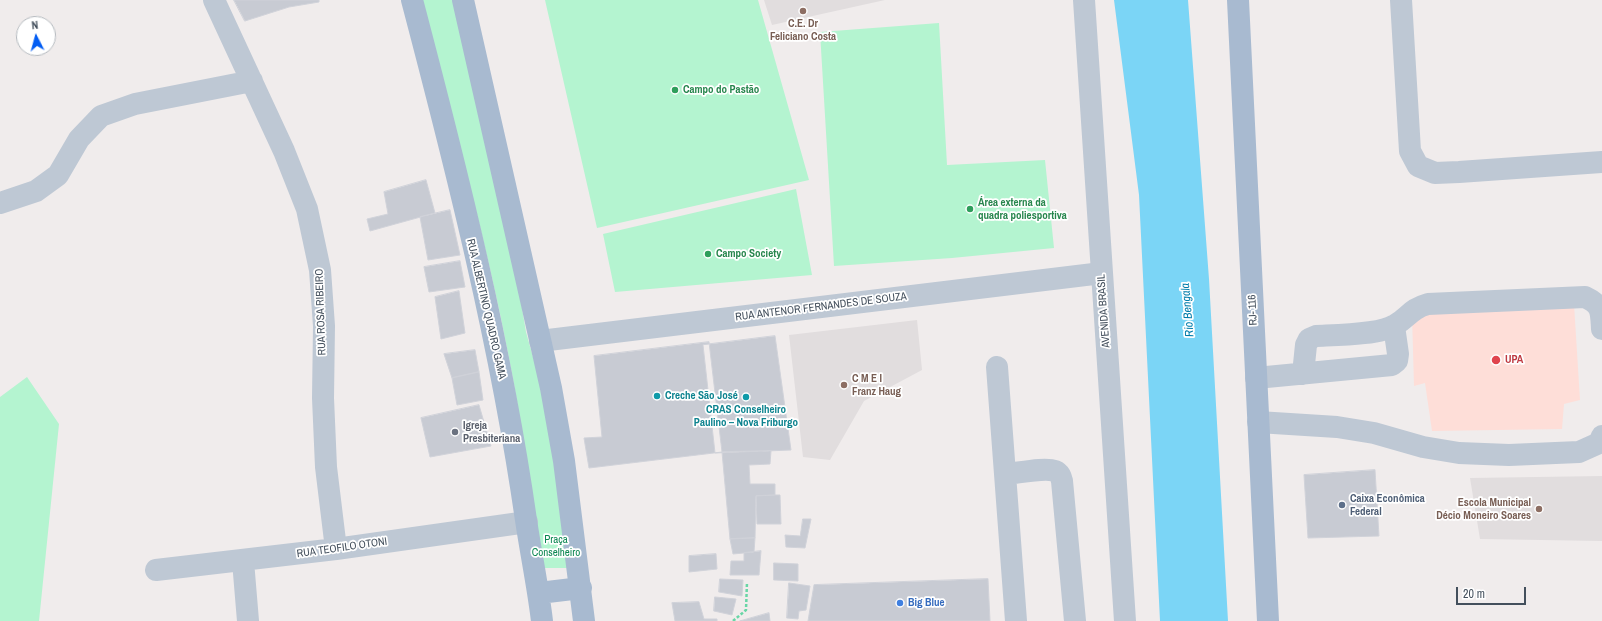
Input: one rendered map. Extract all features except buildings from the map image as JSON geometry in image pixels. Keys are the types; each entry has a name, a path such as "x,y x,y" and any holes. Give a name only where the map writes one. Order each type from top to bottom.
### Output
{"main road":[{"name":"RUA ALBERTINO QUADRO GAMA","path":"412,0 441,110 491,328 519,468 542,621"},
{"path":"463,0 551,388 564,461 584,621"},
{"name":"RJ- 116","path":"1238,0 1268,621"},
{"path":"539,593 581,588"}],"street":[{"name":"RUA ROSA RIBEIRO","path":"214,0 284,151 307,209 320,270 324,326 322,398 326,467 336,549"},
{"name":"AVENIDA BRASIL","path":"1084,0 1125,621"},
{"path":"1401,0 1410,151 1418,166 1435,173 1602,162"},
{"path":"0,204 36,191 58,175 79,139 101,116 135,104 252,81"},
{"name":"RUA ANTENOR FERNANDES DE SOUZA","path":"540,341 1102,274"},
{"path":"1303,374 1306,345 1309,339 1316,336 1378,331 1394,326 1416,308 1428,304 1585,297 1596,302 1601,312 1602,329"},
{"path":"1256,378 1392,365 1397,361 1398,354 1394,326"},
{"path":"997,367 1016,621"},
{"path":"1258,422 1374,433 1423,448 1459,453 1509,455 1578,452 1599,443 1602,436"},
{"path":"1006,474 1044,470 1054,471 1060,474 1075,621"},
{"name":"RUA TEOFILO OTONI","path":"156,570 336,549 527,522"},
{"path":"243,560 248,621"}],"path":[{"path":"733,621 746,610 747,582"}],"shaded area":[{"name":"C.E. Dr Feliciano Costa","path":"764,0 885,0 772,25"},
{"name":"UPA","path":"1574,304 1580,400 1564,404 1562,429 1432,431 1425,383 1414,386 1412,315"},
{"name":"C M E I Franz Haug","path":"917,320 922,370 864,401 830,460 803,457 789,335"},
{"name":"Escola Municipal Décio Moneiro Soares","path":"1602,476 1602,541 1480,539 1470,478"}],"green space":[{"name":"Praça Conselheiro","path":"421,0 456,0 514,260 526,332 558,446 577,568 541,568 518,410 500,313 468,179"},
{"name":"Campo do Pastão","path":"545,0 758,0 809,180 597,228"},
{"path":"939,23 947,165 1045,160 1054,248 952,258 834,266 820,32"},
{"name":"Campo Society","path":"796,189 812,275 615,292 603,234"},
{"path":"27,377 59,424 39,621 0,621 0,397"}],"water":[{"name":"Rio Bengala","path":"1114,0 1188,0 1209,279 1228,621 1160,621 1139,195"}],"place":[{"name":"C.E. Dr Feliciano Costa","path":"803,11"},
{"name":"Campo do Pastão","path":"675,90"},
{"name":"Área externa da quadra poliesportiva","path":"970,209"},
{"name":"Campo Society","path":"708,254"},
{"name":"UPA","path":"1496,360"},
{"name":"C M E I Franz Haug","path":"844,385"},
{"name":"Creche São José","path":"657,396"},
{"name":"CRAS Conselheiro Paulino – Nova Friburgo","path":"746,397"},
{"name":"Igreja Presbiteriana","path":"455,432"},
{"name":"Caixa Econômica Federal","path":"1342,505"},
{"name":"Escola Municipal Décio Moneiro Soares","path":"1539,509"},
{"name":"Big Blue","path":"900,603"}]}
